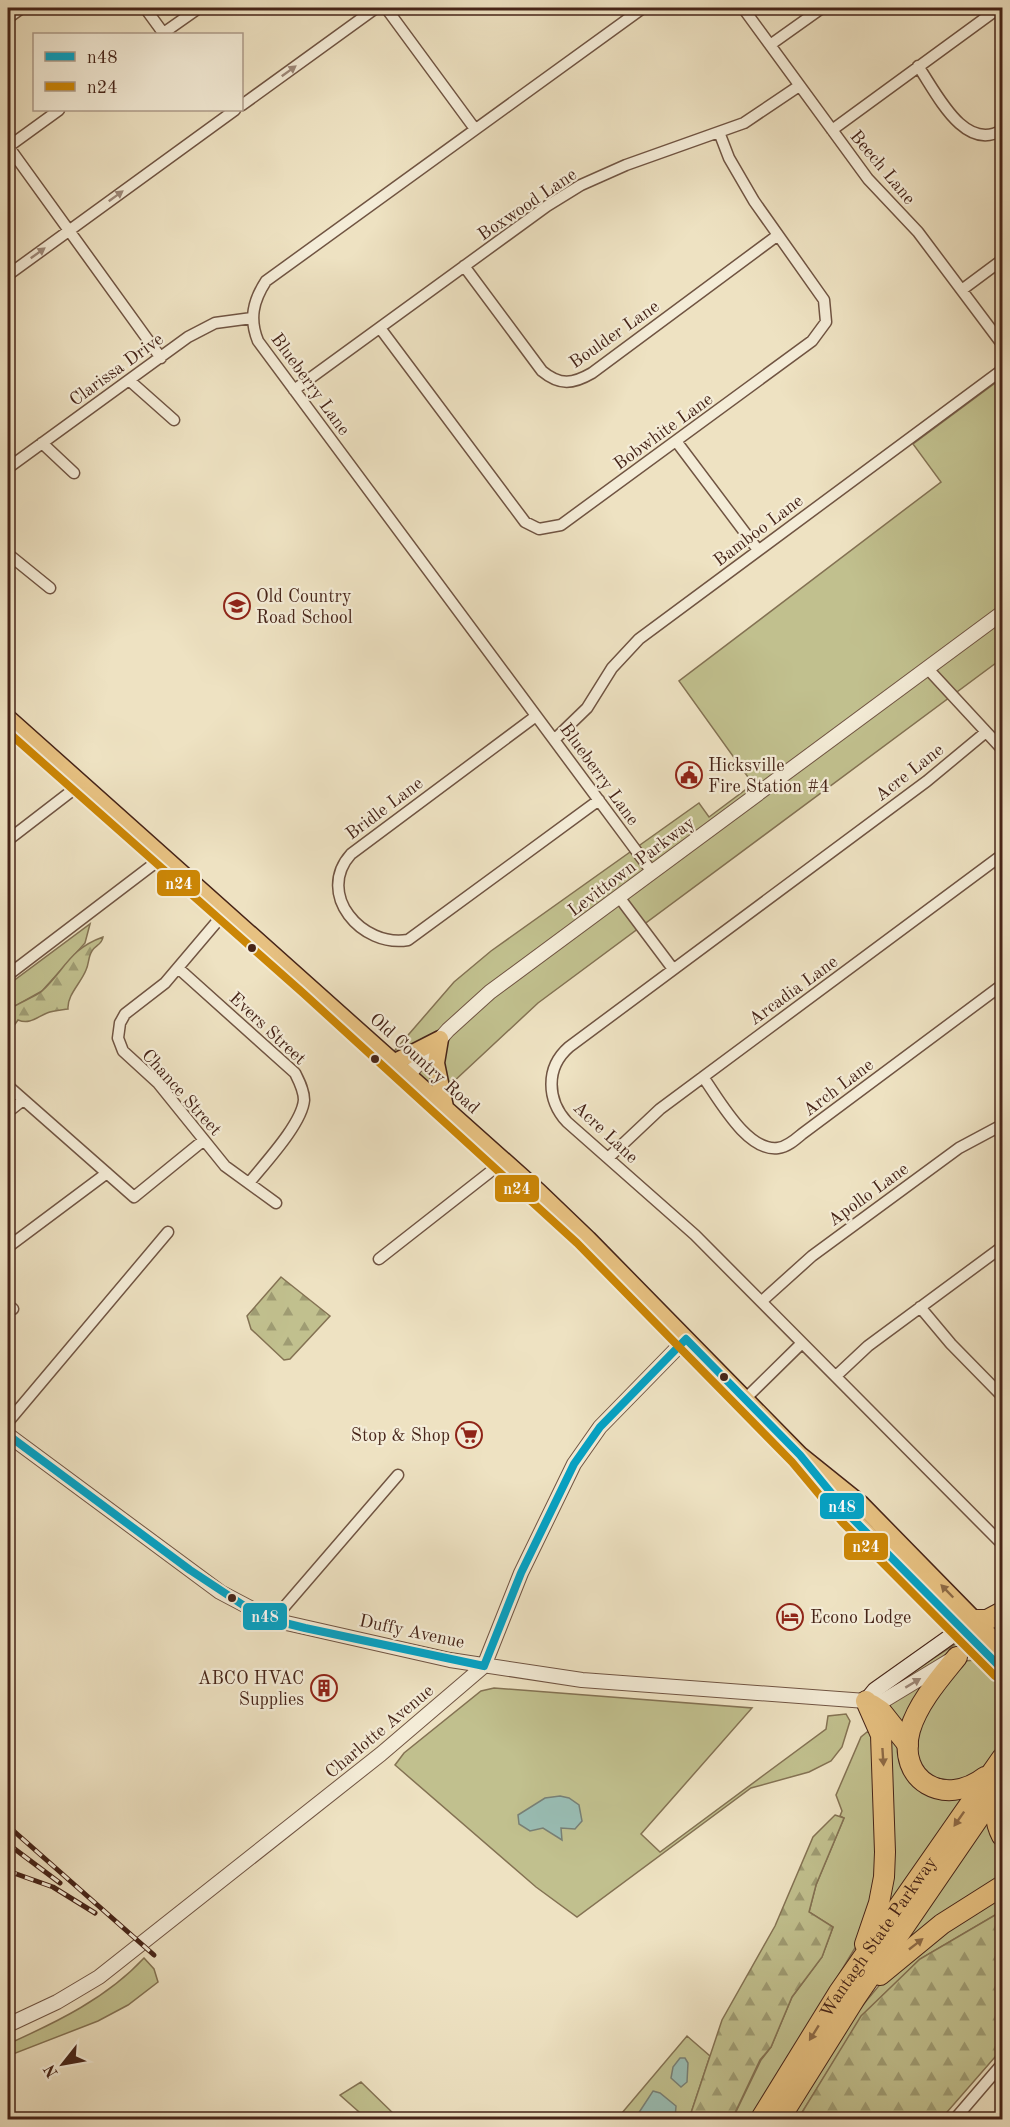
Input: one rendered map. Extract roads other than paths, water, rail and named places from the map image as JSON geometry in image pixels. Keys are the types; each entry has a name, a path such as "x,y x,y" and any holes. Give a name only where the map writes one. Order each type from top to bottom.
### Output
{"highway":[{"path":"968,1625 987,1620 1002,1612"},
{"path":"908,1745 913,1724 926,1700 957,1657"},
{"path":"866,1701 881,1711 908,1745 914,1768 924,1782 937,1790 960,1791 974,1786 999,1771"},
{"path":"855,1971 879,1903 884,1877 881,1735 866,1701"},
{"name":"Wantagh State Parkway","path":"760,2120 839,1992 999,1771"},
{"name":"Wantagh State Parkway","path":"779,2120 999,1771"},
{"path":"1002,1796 996,1808 996,1818 1002,1836"},
{"path":"856,1997 942,1923 1002,1886"}],"main road":[{"name":"Old Country Road","path":"8,718 395,1062 588,1239 800,1455 861,1504 968,1625 1002,1648"},
{"path":"395,1062 440,1039"},
{"path":"440,1039 436,1063 445,1107"},
{"name":"Old Country Road","path":"968,1625 978,1645 1002,1669"},
{"path":"866,1701 875,1690 968,1625"},
{"name":"Duffy Avenue","path":"957,1657 978,1645"}],"street":[{"path":"8,18 22,8"},
{"path":"145,8 163,33"},
{"path":"165,33 200,8"},
{"path":"243,104 376,8"},
{"path":"386,8 475,129"},
{"path":"252,318 257,294 266,281 643,8"},
{"name":"Beech Lane","path":"742,8 868,178 918,232 963,289 1002,344"},
{"path":"770,45 822,8"},
{"path":"832,130 999,8"},
{"path":"918,66 957,121 968,130 988,136 1002,130"},
{"name":"Boxwood Lane","path":"294,390 547,206 581,185 626,165 744,123 799,86"},
{"path":"58,111 8,146 161,358"},
{"path":"8,275 222,113"},
{"name":"Bobwhite Lane","path":"380,328 514,511 531,526 545,529 561,525 812,341 823,328 827,314 825,300 740,178 719,132"},
{"name":"Boulder Lane","path":"465,266 542,371 560,382 575,383 592,373 778,235"},
{"path":"963,289 1002,260"},
{"name":"Clarissa Drive","path":"8,468 205,326 227,320 252,318"},
{"name":"Blueberry Lane","path":"252,318 258,341 652,872"},
{"name":"Bamboo Lane","path":"555,739 587,708 612,668 639,639 1002,370"},
{"path":"130,381 174,420"},
{"path":"676,441 758,550"},
{"path":"42,443 74,473"},
{"path":"8,554 50,588"},
{"name":"Levittown Parkway","path":"408,1075 440,1039 490,992 1002,613"},
{"path":"928,669 1002,749"},
{"name":"Bridle Lane","path":"536,716 351,854 342,864 338,875 338,893 343,907 381,941 393,943 408,940 599,800"},
{"name":"Acre Lane","path":"986,732 927,781 569,1047 554,1068 552,1094 555,1106 567,1122 695,1235 1002,1544"},
{"path":"8,840 82,783"},
{"name":"Arcadia Lane","path":"608,1158 660,1109 1002,855"},
{"path":"8,975 163,857"},
{"path":"619,897 673,969"},
{"name":"Chance Street","path":"226,911 165,983 124,1014 118,1038 123,1051 158,1083 225,1166 276,1203"},
{"name":"Evers Street","path":"178,968 296,1073 302,1088 304,1100 300,1115 249,1184"},
{"name":"Arch Lane","path":"703,1077 746,1136 765,1148 779,1148 802,1134 1002,985"},
{"path":"8,1086 134,1197 204,1140"},
{"path":"8,1112 23,1100"},
{"name":"Apollo Lane","path":"762,1301 812,1256 959,1148 1002,1125"},
{"path":"380,1259 504,1161"},
{"path":"8,1247 107,1173"},
{"path":"8,1422 168,1232"},
{"path":"836,1376 868,1346 1002,1247"},
{"path":"920,1307 951,1344 1002,1396"},
{"name":"Charlotte Avenue","path":"8,2025 57,2002 99,1977 381,1754 484,1666 521,1573 574,1464 600,1427 686,1339"},
{"path":"745,1399 802,1343"},
{"name":"Duffy Avenue","path":"8,1436 220,1592 273,1620 484,1666 582,1680 866,1701 883,1701 957,1657"},
{"path":"273,1620 398,1475"},
{"path":"954,2120 1002,2064"}],"water":[{"path":"560,1796 569,1798 579,1805 582,1821 575,1829 561,1828 562,1840 543,1828 530,1831 519,1824 518,1815 545,1798"},
{"path":"680,2058 685,2058 688,2063 687,2082 681,2087 671,2078 673,2067"},
{"path":"653,2091 660,2093 676,2106 675,2119 639,2119 638,2114"}],"railway":[{"path":"8,1826 154,1955"},
{"path":"8,1844 60,1883"},
{"path":"8,1871 53,1887 95,1913"}],"place":[{"name":"Old Country Road School","path":"237,606"},
{"name":"Hicksville Fire Station #4","path":"689,775"},
{"name":"Stop & Shop","path":"469,1435"},
{"name":"Econo Lodge","path":"790,1617"},
{"name":"ABCO HVAC Supplies","path":"324,1688"}]}
